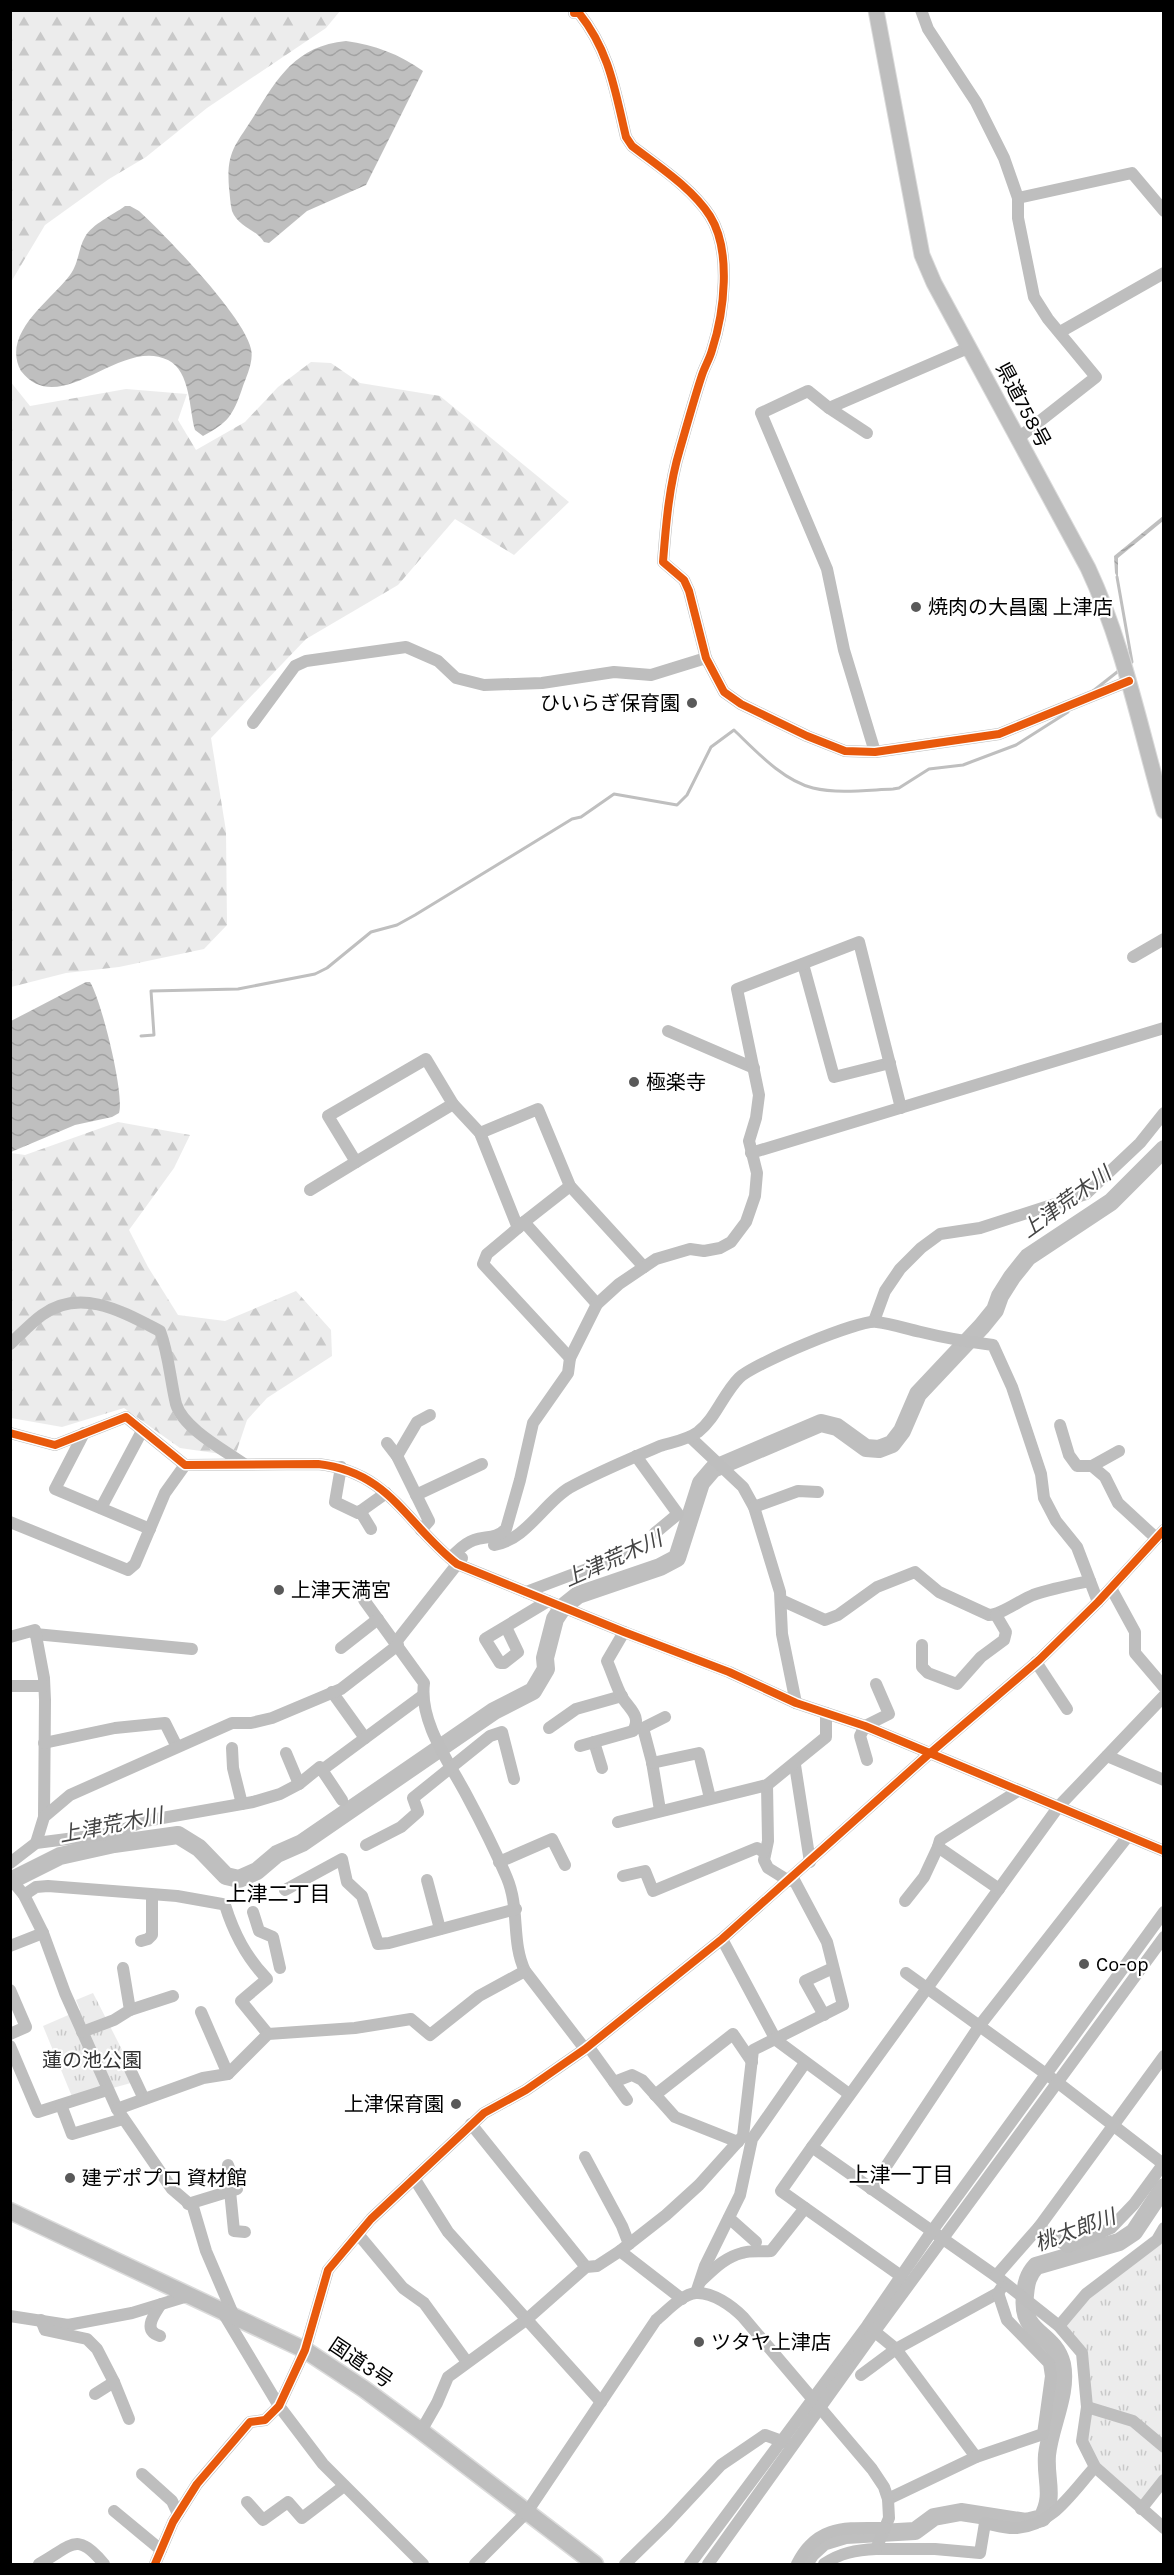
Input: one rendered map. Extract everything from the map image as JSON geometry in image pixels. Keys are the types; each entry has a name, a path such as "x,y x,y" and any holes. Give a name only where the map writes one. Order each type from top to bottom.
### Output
{"highway":[{"name":"国道3号","path":"10,2211 227,2311 305,2350 364,2388 596,2565"}],"main road":[{"name":"県道758号","path":"876,10 922,255 934,283 1088,568 1107,608 1164,811"}],"street":[{"path":"921,10 928,29 976,102 990,128 1018,198 1020,227 1034,297 1048,319 1096,377 1017,440"},
{"path":"574,13 579,13 588,24 608,60 626,137 632,146 693,197 710,217 724,266 721,315 680,450 671,488 663,562 684,580 690,591 706,658 724,692 741,704 807,736 845,751 875,752 999,734 1128,681"},
{"path":"1018,198 1132,173 1164,211"},
{"path":"1060,332 1164,273"},
{"path":"829,408 969,348"},
{"path":"867,433 808,391 761,413 827,570 844,650 875,752"},
{"path":"254,723 296,666 306,661 406,647 438,661 456,678 484,685 542,683 614,672 651,675 706,658"},
{"path":"1133,957 1164,939"},
{"path":"45,1817 70,1795 232,1723 251,1723 272,1718 341,1689 397,1644 466,1544 500,1535 506,1529 533,1423 568,1373 570,1358 597,1304 619,1284 644,1267 675,1251 690,1248 704,1251 720,1248 731,1242 746,1222 755,1196 757,1173 749,1141 756,1118 759,1095 737,989 859,942 901,1108"},
{"path":"803,964 834,1077 890,1063"},
{"path":"751,1153 1164,1028"},
{"path":"668,1030 754,1068"},
{"path":"356,1162 328,1116 426,1059 453,1104 480,1133 521,1225 597,1304"},
{"path":"310,1190 453,1104"},
{"path":"480,1133 538,1109 570,1186 644,1267"},
{"path":"874,1321 885,1291 900,1269 921,1248 940,1234 980,1228 1086,1194 1140,1143 1164,1113"},
{"path":"570,1186 487,1254 483,1264 570,1358"},
{"path":"10,1344 42,1315 67,1302 92,1302 160,1331 168,1351 177,1406 189,1425 244,1464"},
{"path":"453,1561 478,1547 501,1544 543,1512 565,1490 636,1456 690,1437 707,1424 739,1378 749,1370 816,1340 874,1321 961,1341 993,1345 1012,1387 1041,1474 1044,1498 1056,1521 1077,1547 1098,1602"},
{"path":"397,1456 417,1422 430,1415"},
{"path":"10,1433 55,1445 126,1417 185,1465 318,1464 341,1467 371,1480 453,1561 624,1632 729,1671 796,1703 865,1726 1164,1851"},
{"path":"1060,1425 1069,1455 1077,1466 1092,1466 1119,1451"},
{"path":"101,1508 142,1431"},
{"path":"84,1433 55,1489 150,1529"},
{"path":"690,1437 742,1487 754,1508 780,1592 782,1634 796,1703"},
{"path":"387,1443 397,1456 429,1521 421,1530"},
{"path":"636,1456 678,1514 655,1533"},
{"path":"416,1495 482,1464"},
{"path":"10,1522 128,1570 135,1564 165,1493 185,1465"},
{"path":"155,2565 178,2514 196,2484 250,2422 265,2420 279,2406 305,2350 328,2270 357,2234 484,2113 526,2090 586,2048 722,1939 791,1879 929,1754 1036,1662 1098,1602 1160,1534 1118,1503 1105,1477 1092,1466"},
{"path":"341,1467 335,1502 358,1513 386,1493"},
{"path":"754,1508 798,1491 818,1491"},
{"path":"360,1511 371,1529"},
{"path":"526,1592 624,1555"},
{"path":"781,1600 825,1620 838,1615 877,1587 915,1572 939,1592 989,1615 996,1615 1013,1604 1034,1595 1090,1581"},
{"path":"1111,1588 1135,1632 1135,1653 1164,1687"},
{"path":"363,1600 424,1683 422,1696 434,1735 452,1767 514,1896 518,1958 525,1971 627,2100"},
{"path":"506,1627 548,1601"},
{"path":"922,1645 922,1667 928,1673 957,1684 981,1657 1004,1640 1006,1632 996,1615"},
{"path":"341,1648 378,1619"},
{"path":"10,1637 35,1630 44,1686 45,1817 36,1843"},
{"path":"624,1632 607,1661 622,1696 636,1716 652,1763 660,1810"},
{"path":"35,1634 192,1649"},
{"path":"1036,1662 1067,1709"},
{"path":"867,1760 860,1736 865,1726 890,1714 876,1684"},
{"path":"10,1686 44,1686"},
{"path":"332,1692 365,1738"},
{"path":"322,1770 422,1696"},
{"path":"549,1728 576,1709 622,1696"},
{"path":"901,2276 781,2191 1059,1806 1164,1696"},
{"path":"618,1822 767,1785 795,1765 826,1737 826,1713"},
{"path":"580,1746 633,1731 665,1717"},
{"path":"44,1743 115,1728 165,1723 175,1743"},
{"path":"366,1845 412,1819 418,1812 413,1798 490,1736 502,1732 514,1779"},
{"path":"594,1742 602,1768"},
{"path":"232,1748 233,1768 242,1804"},
{"path":"286,1753 299,1784"},
{"path":"652,1763 699,1753 710,1798"},
{"path":"1107,1756 1164,1780"},
{"path":"795,1765 810,1862"},
{"path":"10,1863 36,1843 114,1833 145,1821 242,1804 280,1794 299,1784 320,1767 342,1800"},
{"path":"698,2287 740,2195 753,2050 843,2005 827,1942 791,1879 768,1868 764,1860 768,1841 767,1785"},
{"path":"905,1901 924,1877 940,1840 1018,1791"},
{"path":"871,2189 980,2025 1128,1836"},
{"path":"499,1862 552,1839 566,1865"},
{"path":"938,1847 999,1889"},
{"path":"622,1876 645,1871 653,1891 757,1848 764,1852"},
{"path":"285,1890 342,1859 347,1882 362,1896 378,1944 389,1944 516,1909"},
{"path":"10,1878 24,1895 43,1933 82,2032 120,2114 172,2189 193,2207 227,2311 279,2406 323,2464 423,2565"},
{"path":"427,1880 440,1929"},
{"path":"24,1895 36,1887 48,1886 152,1896 177,1896 225,1905 234,1936 255,1966 267,1978 241,2001 268,2034"},
{"path":"141,1941 148,1940 152,1935 152,1896"},
{"path":"253,1912 260,1931 273,1937 280,1968"},
{"path":"708,2565 787,2443 810,2399 871,2329 942,2241 1164,1912"},
{"path":"10,1946 43,1933"},
{"path":"690,2565 787,2443 819,2409 871,2329 901,2276 932,2231 1164,1937"},
{"path":"722,1939 776,2040 849,2094"},
{"path":"123,1968 130,2010"},
{"path":"824,2015 805,1981 833,1968"},
{"path":"61,2105 72,2134 120,2114 144,2099 203,2078 228,2074 268,2034 355,2028 411,2019 430,2035 479,1996 525,1971"},
{"path":"906,1973 980,2025 1163,2163 1134,2204 1111,2228 1068,2247 1039,2227"},
{"path":"10,1990 26,2027 10,2034"},
{"path":"82,2032 114,2020 130,2010 173,1996"},
{"path":"201,2012 228,2074"},
{"path":"655,2095 733,2034 752,2062"},
{"path":"10,2046 38,2112 107,2090"},
{"path":"128,2056 128,2065 144,2099"},
{"path":"861,2375 896,2349 1000,2284 1164,2056"},
{"path":"421,2431 448,2377 526,2320 586,2267 597,2266 625,2247 699,2185 744,2139 805,2062"},
{"path":"614,2082 632,2075 642,2080 675,2117 744,2139"},
{"path":"471,2124 586,2267"},
{"path":"812,2147 932,2231 1000,2284 1033,2304 1059,2326 1082,2353 1087,2407 1082,2441 1095,2467 1164,2528"},
{"path":"585,2157 622,2226 625,2247 682,2299"},
{"path":"188,2204 237,2189 228,2165"},
{"path":"414,2178 448,2232 601,2402"},
{"path":"230,2191 234,2231 246,2232"},
{"path":"475,2565 527,2512 656,2320 698,2287 717,2266 732,2256 743,2252 771,2251 805,2208"},
{"path":"729,2218 756,2242"},
{"path":"1059,2326 1086,2294 1157,2240 1164,2228"},
{"path":"357,2234 403,2288 424,2303 468,2362"},
{"path":"888,2499 976,2457 1043,2434 1051,2376 1049,2363 1007,2319 1000,2284"},
{"path":"698,2287 726,2301 742,2317 872,2469 888,2499 889,2518 876,2549"},
{"path":"10,2316 68,2325 132,2313 191,2295"},
{"path":"160,2336 153,2334 150,2329 150,2320 161,2304"},
{"path":"41,2320 45,2330 87,2338 97,2349 129,2419"},
{"path":"871,2329 896,2349 976,2457"},
{"path":"95,2394 114,2382"},
{"path":"1087,2407 1133,2421 1164,2448"},
{"path":"625,2565 668,2523 721,2465 765,2435 787,2443"},
{"path":"824,2565 836,2556 855,2550 876,2549 935,2549 981,2559 985,2523 1014,2528 1029,2526 1045,2520 1095,2467"},
{"path":"142,2474 172,2501 178,2514"},
{"path":"1141,2509 1164,2480"},
{"path":"247,2502 263,2520 288,2502 302,2518 344,2486"},
{"path":"114,2511 161,2550"},
{"path":"797,2565 810,2544 824,2534 840,2528 885,2528"},
{"path":"39,2565 71,2546 83,2544 91,2548 105,2565"}],"green space":[{"path":"11,10 340,11 326,28 207,108 146,157 109,179 45,225 11,282"},
{"path":"311,362 331,363 360,383 440,396 569,502 514,555 455,519 398,585 306,639 211,738 226,831 227,925 204,949 119,967 66,973 11,987 10,381 30,406 126,389 187,394 178,420 196,450 245,422 278,387"},
{"path":"118,1122 190,1135 174,1168 129,1230 148,1267 178,1315 225,1321 296,1291 331,1330 332,1356 267,1398 247,1420 235,1456 180,1448 124,1408 62,1427 11,1418 11,1153 25,1155"},
{"name":"蓮の池公園","path":"93,1993 138,2081 73,2099 43,2026 80,2010 76,2000"},
{"path":"1163,2228 1163,2480 1141,2509 1095,2467 1082,2441 1082,2353 1059,2326"}],"water":[{"path":"346,41 386,51 423,71 366,185 307,211 269,243 264,242 238,221 232,211 228,175 234,149 271,89 290,66 314,49"},
{"path":"125,206 139,211 202,277 234,317 251,349 249,369 232,412 218,427 203,436 195,430 188,392 181,373 168,360 150,356 130,359 72,383 54,387 37,384 21,371 16,357 17,343 23,330 41,306 70,275 88,232"},
{"path":"1163,516 1163,521 1118,558 1118,579 1115,573 1114,556"},
{"path":"90,982 95,992 111,1047 119,1087 119,1113 112,1117 75,1125 11,1152 11,1021"}],"waterway":[{"path":"1117,577 1132,662 1129,664"},
{"path":"1093,691 1121,669"},
{"path":"141,1036 154,1035 151,991 238,989 315,974 327,968 371,932 397,925 415,915 572,819 581,817 614,794 677,805 687,795 711,747 734,730 770,764 791,779 823,790 863,791 899,788 929,769 963,765 1016,745 1068,712"},
{"name":"上津荒木川","path":"10,1881 60,1856 114,1844 178,1835 199,1848 226,1876 239,1879 257,1871 277,1854 302,1843 494,1711 533,1691 546,1669 545,1658 555,1619 563,1607 578,1595 660,1567 677,1558 701,1483 713,1469 821,1423 837,1427 866,1448 879,1449 892,1444 902,1431 918,1394 995,1310 1000,1296 1028,1257 1111,1202 1164,1149"},
{"name":"桃太郎川","path":"804,2564 811,2553 823,2542 846,2535 915,2531 934,2517 961,2512 1026,2522 1042,2518 1049,2495 1047,2455 1061,2398 1063,2375 1058,2353 1027,2318 1025,2291 1028,2279 1036,2266 1119,2242 1134,2232 1164,2187"}],"cycle path":[{"path":"574,13 579,13 605,57 626,137 632,146 674,178 703,206 717,230 721,246 724,282 720,318 676,463 668,505 663,562 684,580 689,591 706,658 724,692 741,704 807,736 845,751 875,752 999,734 1129,681"},
{"path":"10,1433 55,1445 126,1417 185,1465 318,1464 343,1469 363,1477 380,1489 439,1549 457,1564 729,1672 796,1703 865,1726 1164,1851"},
{"path":"155,2564 173,2522 197,2484 250,2422 265,2420 279,2406 305,2350 328,2270 371,2219 484,2113 526,2090 585,2049 722,1939 929,1754 1039,1660 1098,1602 1164,1530"}],"place":[{"name":"焼肉の大昌園 上津店","path":"916,607"},
{"name":"ひいらぎ保育園","path":"692,703"},
{"name":"極楽寺","path":"634,1082"},
{"name":"上津天満宮","path":"279,1590"},
{"name":"Co-op","path":"1084,1964"},
{"name":"上津保育園","path":"456,2104"},
{"name":"建デポプロ 資材館","path":"70,2178"},
{"name":"ツタヤ上津店","path":"699,2342"}],"district":[{"name":"上津二丁目","path":"278,1894"},
{"name":"上津一丁目","path":"901,2175"}]}
